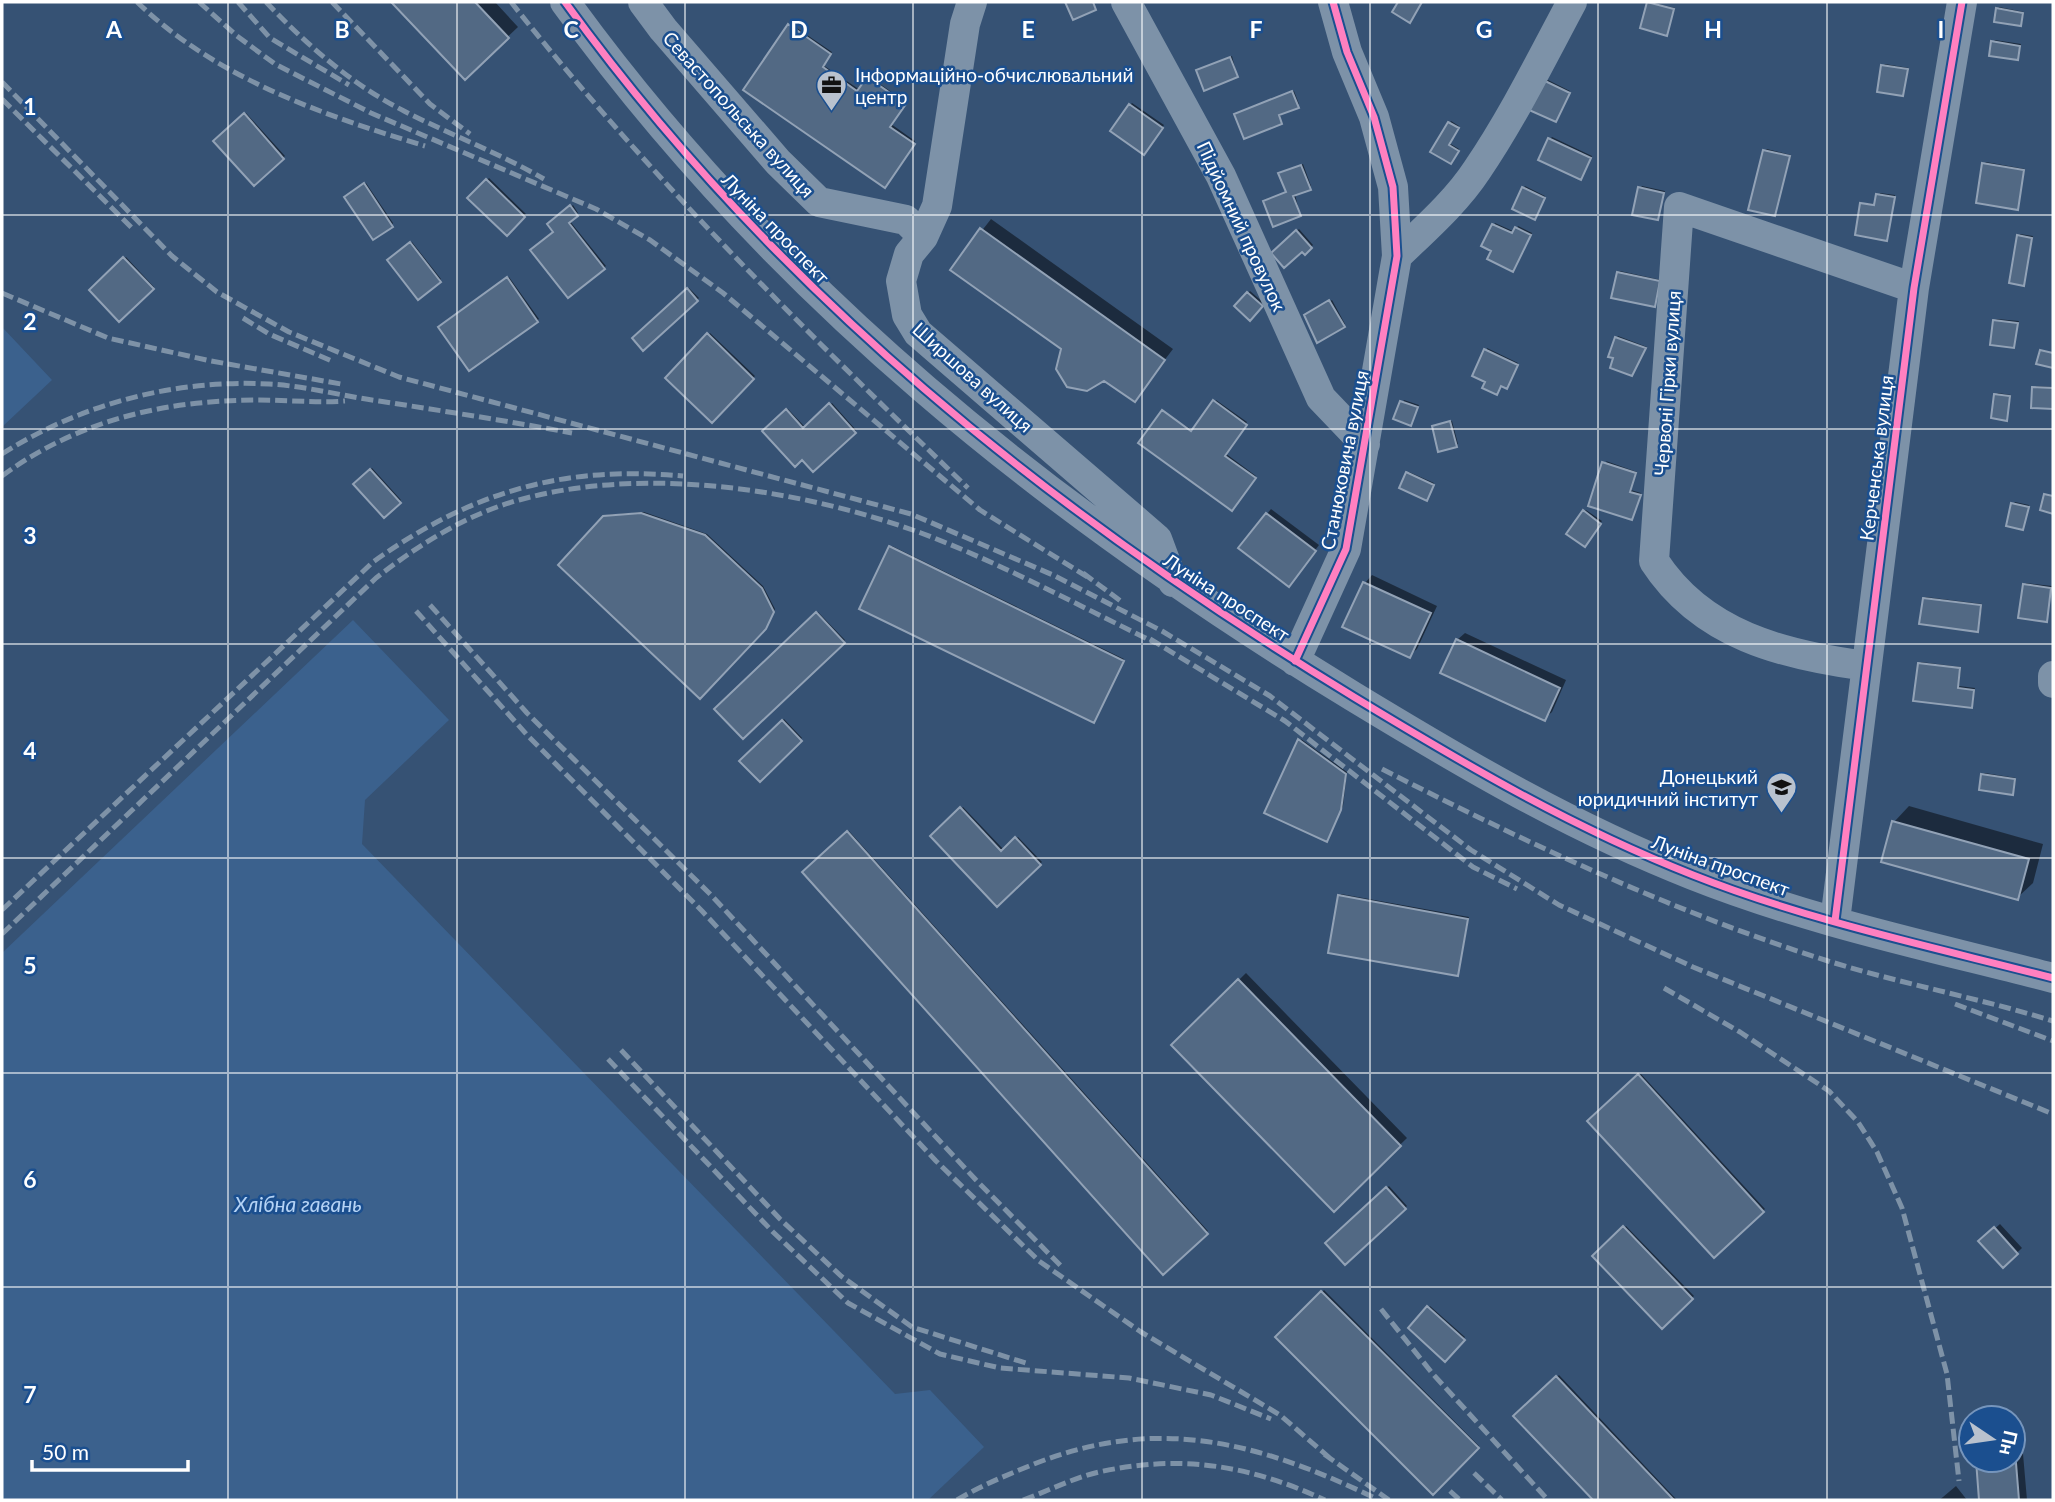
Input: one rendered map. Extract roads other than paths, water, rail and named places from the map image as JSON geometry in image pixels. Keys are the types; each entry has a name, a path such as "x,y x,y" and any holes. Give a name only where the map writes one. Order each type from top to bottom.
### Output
{"street":[{"name":"Луніна проспект","path":"565,2 625,84 729,205 847,322 1046,489 1173,582 1295,661 1495,782 1600,836 1699,877 1835,921 2047,973"},
{"name":"Севастопольська вулиця","path":"643,2 663,29 778,162 819,202 906,220 923,237"},
{"name":"Ширшова вулиця","path":"972,2 965,24 937,206 923,237 909,254 901,281 907,315 918,333 1157,539 1173,582"},
{"name":"Підйомний провулок","path":"1126,2 1221,176 1321,398 1365,444"},
{"name":"Станюковича вулиця","path":"1295,661 1346,550 1397,256 1393,187 1374,117 1347,52 1333,2"},
{"path":"1397,256 1441,214 1476,172 1512,114 1572,2"},
{"name":"Керченська вулиця","path":"1835,921 1914,288 1962,2"},
{"name":"Червоні Гірки вулиця","path":"1866,666 1758,644 1726,630 1697,610 1670,585 1654,561 1679,207 1914,288"},
{"path":"2053,676 2053,683"}],"water":[{"path":"2,327 52,380 2,427"},
{"name":"Хлібна гавань","path":"353,620 449,720 365,800 362,844 895,1394 930,1390 984,1447 928,1500 2,1500 2,953"}],"railway":[{"path":"137,2 168,29 236,73 309,107 425,146"},
{"path":"199,2 237,36 275,64 371,113 596,209 650,240 723,293 980,510 1089,578"},
{"path":"238,2 270,38 349,85"},
{"path":"266,2 314,48 366,89 404,111 544,179"},
{"path":"332,2 430,104 470,134"},
{"path":"511,2 618,130 731,253 968,488"},
{"path":"2,82 172,256 217,292 289,332 399,377 911,514 1053,575 1162,631 1270,696 1471,850 1559,905 1693,967 2053,1114"},
{"path":"2,99 132,228"},
{"path":"2,293 108,338 211,361 341,384"},
{"path":"243,318 269,334 334,362"},
{"path":"2,454 64,421 130,398 198,386 233,384 297,387 572,433"},
{"path":"2,476 61,440 92,427 156,409 224,401 345,401"},
{"path":"2,910 373,562 409,538 482,501 558,480 597,475 683,476"},
{"path":"2,934 376,578 409,554 462,522 519,500 567,490 618,484 669,483 722,487 825,504 921,533 951,545 1156,643"},
{"path":"1083,573 1122,602"},
{"path":"430,605 527,713 711,895 976,1180 1063,1268"},
{"path":"416,611 528,736 702,911 936,1161 1039,1261 1141,1332 1280,1415 1332,1460"},
{"path":"1150,639 1285,721 1473,867 1517,889"},
{"path":"1382,769 1546,849 1713,921 1828,961 2053,1021"},
{"path":"1664,988 1740,1032 1829,1091 1858,1122 1877,1152 1902,1208 1947,1374 1959,1481"},
{"path":"1955,1004 2053,1041"},
{"path":"621,1050 780,1219 841,1276 912,1327 1029,1364"},
{"path":"608,1059 773,1232 848,1303 940,1354 1000,1368 1129,1378 1211,1395 1271,1419"},
{"path":"1381,1309 1432,1373 1548,1500"},
{"path":"957,1500 1014,1472 1079,1449 1123,1441 1165,1438 1247,1449 1289,1462 1373,1497"},
{"path":"1324,1454 1389,1500"},
{"path":"1023,1500 1099,1472 1158,1464 1214,1466 1242,1471 1269,1478 1325,1500"},
{"path":"1474,1473 1502,1500"},
{"path":"1450,1491 1460,1500"}],"place":[{"name":"Інформаційно-обчислювальний центр","path":"832,112"},
{"name":"Донецький юридичний інститут","path":"1781,814"}]}
